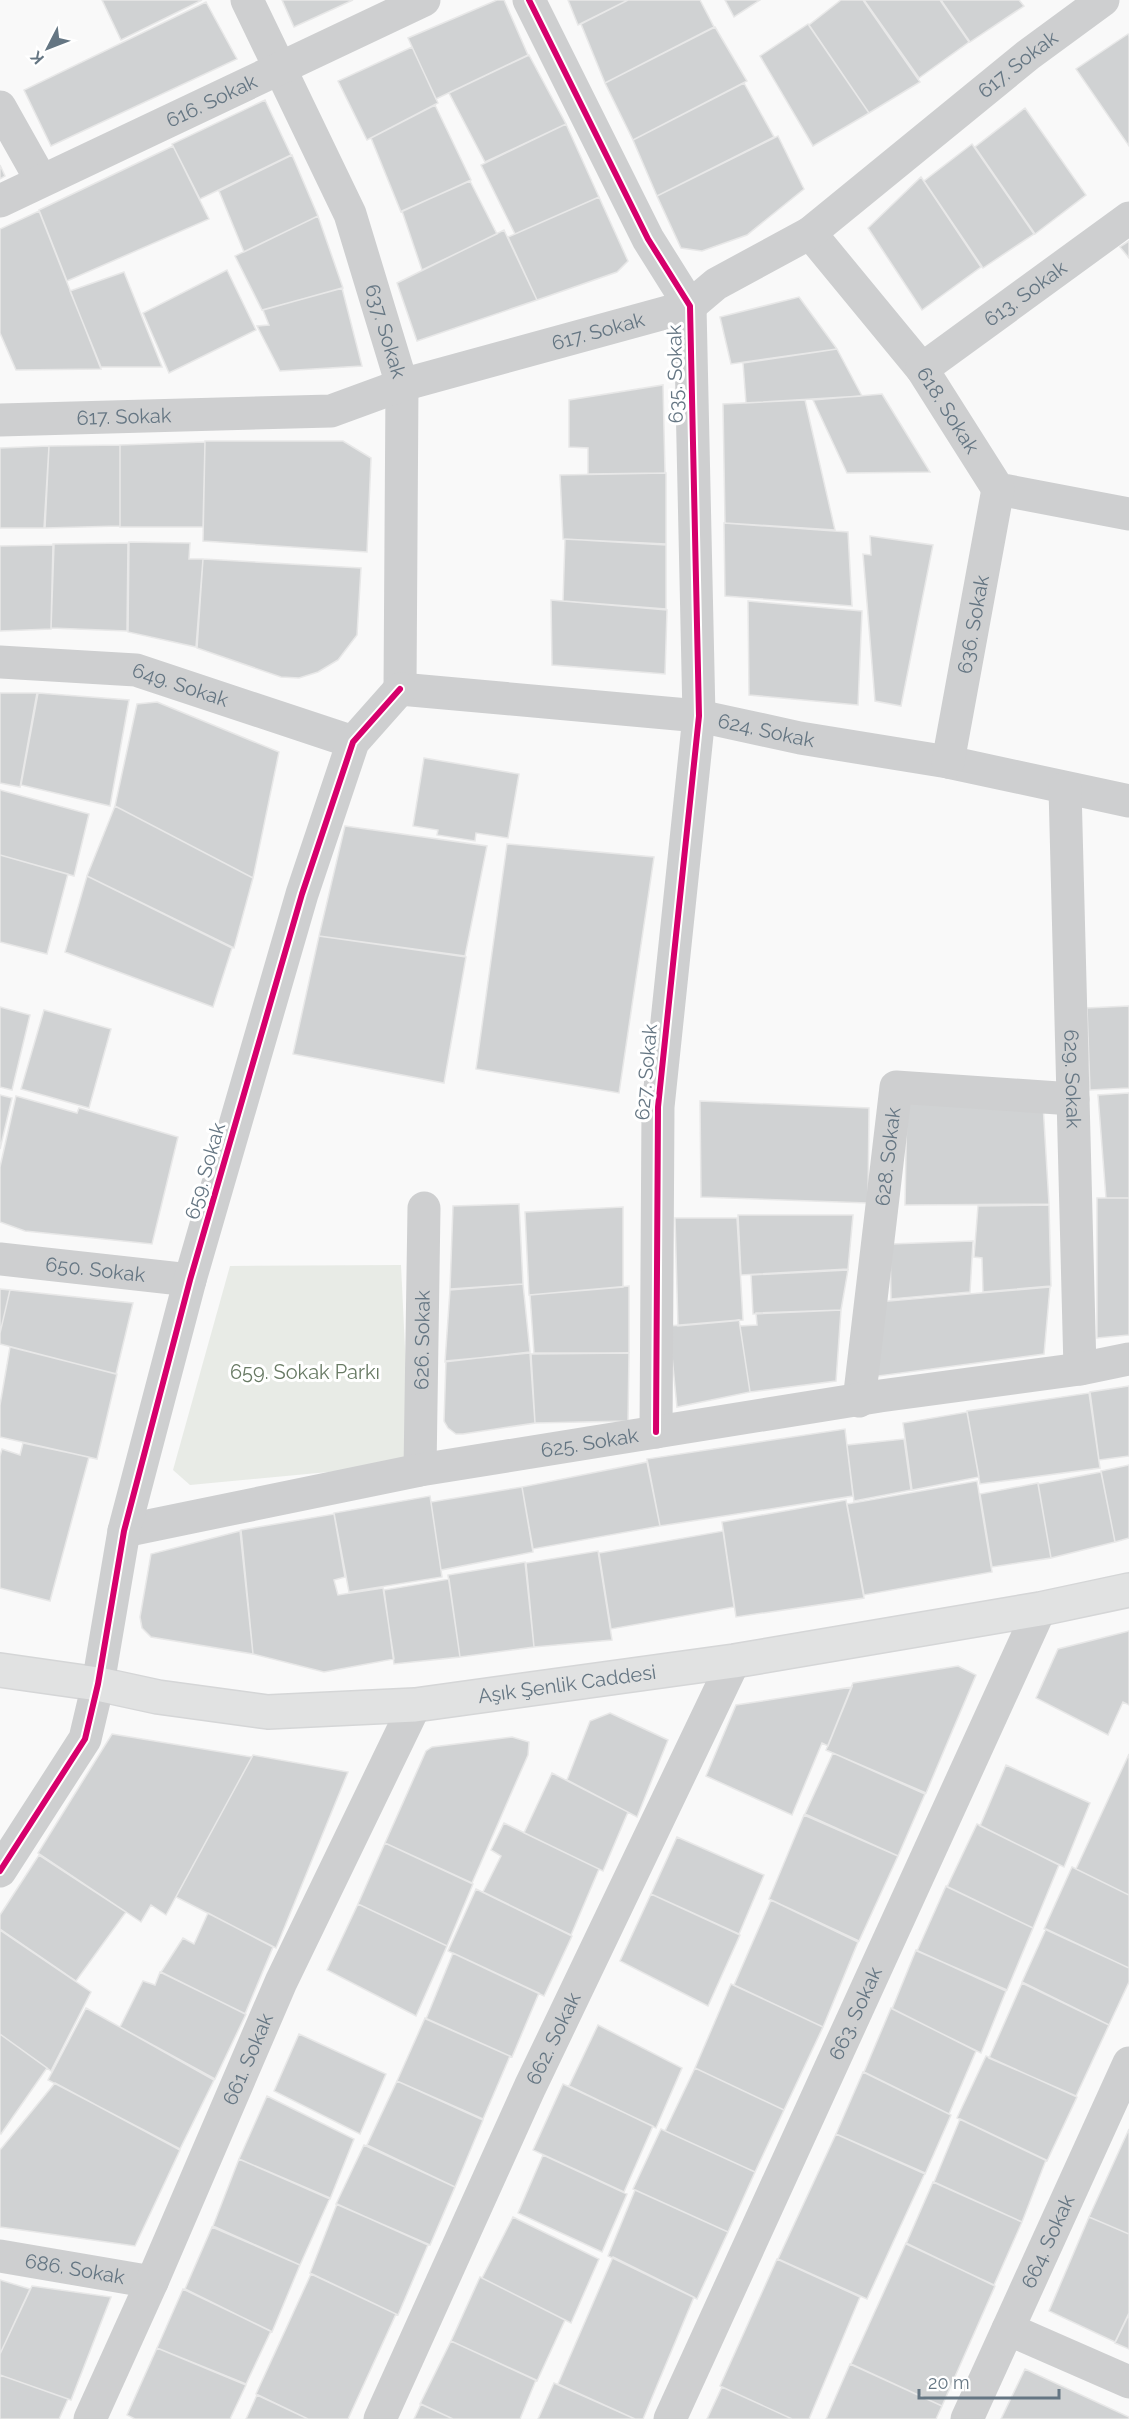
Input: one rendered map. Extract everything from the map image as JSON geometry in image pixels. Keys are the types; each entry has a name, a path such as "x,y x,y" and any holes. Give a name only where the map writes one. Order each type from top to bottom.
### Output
{"street":[{"name":"637. Sokak","path":"247,0 350,214 402,385 400,689"},
{"name":"616. Sokak","path":"0,201 424,0"},
{"name":"635. Sokak","path":"530,0 648,238 690,306 699,716"},
{"name":"617. Sokak","path":"0,420 331,411 402,385 690,306 716,284 810,233 1028,55 1103,0"},
{"path":"0,107 41,180"},
{"name":"613. Sokak","path":"922,369 1129,218"},
{"name":"618. Sokak","path":"810,233 922,369 998,489"},
{"path":"998,489 1129,514"},
{"name":"636. Sokak","path":"948,762 998,489"},
{"name":"649. Sokak","path":"0,662 136,670 353,742"},
{"name":"624. Sokak","path":"400,689 699,716 800,738 948,762 1129,801"},
{"name":"659. Sokak","path":"0,1871 85,1739 98,1684 124,1531 190,1280 302,894 353,742 400,689"},
{"name":"627. Sokak","path":"656,1432 658,1107 699,716"},
{"name":"629. Sokak","path":"1065,788 1080,1369"},
{"name":"628. Sokak","path":"859,1401 896,1087 1073,1099"},
{"name":"626. Sokak","path":"420,1470 424,1208"},
{"name":"650. Sokak","path":"0,1259 190,1280"},
{"name":"625. Sokak","path":"124,1531 420,1470 656,1432 1080,1369 1129,1359"},
{"name":"Aşık Şenlik Caddesi","path":"0,1670 98,1684 158,1697 268,1712 415,1705 734,1661 1040,1609 1129,1590"},
{"name":"663. Sokak","path":"670,2419 1040,1609"},
{"name":"662. Sokak","path":"380,2419 530,2087 734,1661"},
{"name":"661. Sokak","path":"90,2419 152,2282 281,1982 415,1705"},
{"name":"664. Sokak","path":"967,2419 1129,2063"},
{"name":"686. Sokak","path":"0,2256 152,2282"},
{"path":"1008,2329 1129,2382"}],"green space":[{"name":"659. Sokak Parkı","path":"401,1265 410,1453 392,1466 190,1485 173,1470 230,1266"}],"building":[{"path":"102,0 202,0 121,40"},
{"path":"282,0 353,0 294,27"},
{"path":"497,0 504,0 528,55 436,99 408,38"},
{"path":"568,0 628,0 578,25"},
{"path":"628,0 700,0 714,27 605,83 581,24"},
{"path":"725,0 760,0 734,17"},
{"path":"841,0 863,0 920,82 869,113 809,25"},
{"path":"864,0 940,0 969,42 919,78"},
{"path":"941,0 1019,0 1024,6 970,42"},
{"path":"206,2 237,59 51,146 24,90"},
{"path":"808,24 869,113 813,146 760,56"},
{"path":"715,27 747,81 633,140 605,83"},
{"path":"1128,34 1129,36 1129,146 1076,69"},
{"path":"412,47 438,103 367,140 338,81"},
{"path":"529,55 566,124 485,162 449,93"},
{"path":"744,83 774,137 657,196 633,140"},
{"path":"265,100 291,155 200,199 172,144"},
{"path":"435,105 471,180 401,212 371,138"},
{"path":"1025,108 1086,195 1035,234 975,147"},
{"path":"566,124 599,197 515,234 481,165"},
{"path":"778,136 804,189 747,235 702,251 681,248 657,196"},
{"path":"972,144 1034,234 983,268 924,181"},
{"path":"173,146 209,219 67,281 39,210"},
{"path":"292,155 318,216 244,252 219,191"},
{"path":"0,165 5,176 0,179"},
{"path":"921,177 981,267 922,310 868,228"},
{"path":"470,181 497,234 422,270 402,211"},
{"path":"599,197 628,261 617,272 537,300 508,237"},
{"path":"39,211 101,369 16,370 0,333 0,229"},
{"path":"318,216 343,288 262,310 235,256"},
{"path":"504,230 537,300 417,341 397,283"},
{"path":"1129,241 1129,258 1120,247"},
{"path":"227,270 256,330 169,373 143,313"},
{"path":"124,272 162,367 101,367 70,291"},
{"path":"342,288 362,366 280,371 257,326 269,325 263,310"},
{"path":"799,297 837,349 731,364 720,317"},
{"path":"837,349 862,396 746,403 743,363"},
{"path":"663,385 665,473 588,474 588,448 569,447 569,400"},
{"path":"882,394 930,472 847,473 813,400"},
{"path":"805,400 835,530 725,523 723,404"},
{"path":"205,441 343,441 371,458 367,552 203,541"},
{"path":"205,442 203,527 120,527 120,445"},
{"path":"120,445 120,526 45,528 49,446"},
{"path":"49,446 44,528 0,528 0,448"},
{"path":"666,473 666,544 563,539 560,475"},
{"path":"724,523 848,532 852,606 725,596"},
{"path":"870,536 933,545 901,706 875,701 863,554 871,555"},
{"path":"565,539 666,545 666,609 563,601"},
{"path":"129,542 190,543 189,559 203,559 196,647 128,632"},
{"path":"128,543 127,631 51,628 53,544"},
{"path":"54,545 51,629 0,631 0,546"},
{"path":"203,559 361,568 357,635 338,660 318,672 299,678 281,677 197,648"},
{"path":"551,600 667,610 665,674 552,665"},
{"path":"748,601 862,611 858,705 749,695"},
{"path":"0,693 37,693 20,787 0,783"},
{"path":"38,693 129,700 110,806 21,785"},
{"path":"157,702 279,752 253,878 115,806 137,704"},
{"path":"424,758 519,774 508,838 476,833 475,841 437,835 438,830 413,826"},
{"path":"0,790 89,814 74,876 0,855"},
{"path":"115,806 253,878 234,948 87,876"},
{"path":"345,826 487,846 465,956 319,936"},
{"path":"507,844 654,857 619,1093 476,1069"},
{"path":"0,855 68,874 47,954 0,942"},
{"path":"87,876 232,948 213,1007 65,952"},
{"path":"319,936 466,957 444,1083 293,1054"},
{"path":"1129,1006 1129,1088 1090,1090 1087,1008"},
{"path":"0,1007 30,1015 12,1090 0,1087"},
{"path":"44,1010 111,1029 89,1108 21,1089"},
{"path":"1129,1093 1129,1198 1106,1198 1098,1095"},
{"path":"0,1095 12,1098 0,1149"},
{"path":"16,1096 77,1113 79,1108 178,1137 152,1244 25,1231 0,1222 0,1167"},
{"path":"907,1099 1043,1104 1049,1204 905,1205"},
{"path":"700,1101 869,1108 868,1203 701,1197"},
{"path":"1097,1198 1129,1198 1129,1335 1097,1338"},
{"path":"519,1204 523,1284 450,1289 453,1206"},
{"path":"1049,1205 1051,1286 983,1292 982,1258 974,1257 978,1206"},
{"path":"623,1207 623,1287 529,1295 525,1212"},
{"path":"738,1215 853,1215 848,1269 741,1275"},
{"path":"675,1218 737,1218 743,1320 678,1326"},
{"path":"973,1241 970,1292 891,1299 890,1244"},
{"path":"848,1270 841,1310 753,1314 751,1275"},
{"path":"523,1284 530,1352 445,1362 450,1290"},
{"path":"629,1286 629,1353 534,1353 530,1295"},
{"path":"1050,1287 1044,1354 871,1377 877,1302"},
{"path":"0,1289 10,1290 0,1333"},
{"path":"10,1290 133,1303 116,1374 0,1344 0,1333"},
{"path":"841,1310 836,1381 750,1392 740,1326 757,1325 756,1313"},
{"path":"739,1320 750,1392 677,1407 669,1326"},
{"path":"10,1347 117,1374 97,1459 0,1437 0,1405"},
{"path":"530,1353 535,1423 463,1434 456,1434 448,1428 444,1421 446,1361"},
{"path":"629,1353 628,1421 535,1423 531,1354"},
{"path":"1129,1386 1129,1456 1099,1460 1090,1392"},
{"path":"1089,1393 1100,1468 980,1484 967,1411"},
{"path":"967,1412 979,1477 912,1490 903,1423"},
{"path":"845,1429 853,1496 660,1526 647,1459"},
{"path":"904,1439 911,1490 854,1501 847,1445"},
{"path":"23,1443 89,1457 50,1601 0,1588 0,1456 2,1449 20,1455"},
{"path":"647,1462 660,1526 533,1549 522,1487"},
{"path":"1129,1465 1129,1538 1115,1542 1101,1471"},
{"path":"1101,1472 1115,1542 1051,1558 1038,1484"},
{"path":"977,1481 992,1572 864,1595 847,1504"},
{"path":"1038,1483 1051,1558 992,1567 980,1494"},
{"path":"522,1487 533,1552 441,1570 431,1502"},
{"path":"430,1496 442,1577 349,1592 334,1513"},
{"path":"846,1500 864,1598 736,1617 722,1522"},
{"path":"334,1514 345,1577 334,1580 338,1595 383,1588 394,1659 324,1672 253,1654 241,1530"},
{"path":"240,1531 253,1654 151,1637 142,1628 140,1617 151,1554"},
{"path":"723,1531 734,1607 611,1629 599,1553"},
{"path":"598,1551 612,1640 534,1647 526,1563"},
{"path":"525,1562 534,1647 460,1657 448,1575"},
{"path":"449,1579 460,1657 394,1664 384,1590"},
{"path":"1129,1631 1129,1705 1123,1702 1108,1735 1036,1698 1058,1649"},
{"path":"958,1666 976,1675 926,1793 826,1750 853,1683"},
{"path":"852,1687 828,1746 822,1743 792,1815 706,1776 736,1705"},
{"path":"610,1713 668,1740 637,1817 567,1780 590,1721"},
{"path":"112,1734 252,1757 166,1915 151,1905 141,1922 38,1853"},
{"path":"512,1737 529,1742 528,1755 472,1883 385,1843 426,1751 432,1747"},
{"path":"833,1753 925,1794 898,1856 805,1814"},
{"path":"1129,1754 1129,1895 1076,1869"},
{"path":"253,1755 348,1772 276,1948 176,1897"},
{"path":"1006,1765 1090,1803 1064,1867 980,1826"},
{"path":"552,1773 628,1812 603,1871 524,1833"},
{"path":"804,1815 898,1856 859,1941 769,1899"},
{"path":"504,1823 599,1869 571,1935 483,1892 501,1856 491,1850"},
{"path":"977,1824 1059,1865 1033,1928 947,1887"},
{"path":"677,1837 764,1875 739,1934 651,1894"},
{"path":"385,1843 473,1884 447,1946 358,1904"},
{"path":"39,1855 126,1912 76,1981 0,1929 0,1915"},
{"path":"1072,1867 1129,1895 1129,1968 1044,1929"},
{"path":"946,1886 1033,1928 1007,1990 917,1951"},
{"path":"476,1889 572,1936 544,1996 448,1951"},
{"path":"651,1894 740,1935 708,2006 620,1961"},
{"path":"771,1900 858,1942 823,2027 734,1985"},
{"path":"358,1904 447,1946 416,2016 327,1970"},
{"path":"208,1913 273,1947 245,2014 161,1972 183,1938 194,1944"},
{"path":"1046,1929 1129,1968 1129,1982 1109,2025 1022,1982"},
{"path":"0,1930 91,1992 51,2071 0,2034"},
{"path":"916,1950 1006,1991 981,2053 892,2009"},
{"path":"453,1953 539,1993 512,2057 426,2019"},
{"path":"160,1972 246,2014 215,2079 120,2027 143,1981 155,1985"},
{"path":"1022,1983 1109,2025 1076,2096 989,2058"},
{"path":"731,1984 823,2027 784,2110 695,2068"},
{"path":"86,2008 214,2080 180,2149 48,2080"},
{"path":"891,2008 976,2051 949,2114 864,2072"},
{"path":"425,2018 510,2056 483,2119 397,2081"},
{"path":"598,2025 682,2068 656,2128 569,2086"},
{"path":"0,2034 47,2068 1,2134 0,2133"},
{"path":"299,2034 386,2074 360,2134 274,2091"},
{"path":"986,2056 1077,2097 1047,2161 957,2118"},
{"path":"695,2068 784,2110 755,2172 665,2131"},
{"path":"863,2072 951,2115 925,2174 836,2134"},
{"path":"397,2081 483,2120 455,2187 367,2145"},
{"path":"55,2083 180,2150 135,2246 0,2227 0,2150"},
{"path":"563,2084 653,2126 624,2192 533,2150"},
{"path":"267,2096 354,2139 330,2199 239,2159"},
{"path":"960,2119 1046,2160 1022,2222 934,2182"},
{"path":"661,2129 755,2172 728,2232 633,2189"},
{"path":"1129,2129 1129,2234 1089,2217"},
{"path":"836,2134 925,2173 867,2299 778,2259"},
{"path":"364,2145 455,2187 430,2245 336,2204"},
{"path":"543,2155 627,2194 602,2252 518,2213"},
{"path":"239,2159 330,2198 300,2265 213,2226"},
{"path":"933,2182 1022,2222 994,2285 906,2244"},
{"path":"635,2190 728,2232 697,2299 608,2256"},
{"path":"337,2204 428,2245 398,2315 310,2273"},
{"path":"513,2217 599,2259 571,2323 482,2278"},
{"path":"1089,2217 1129,2234 1129,2313 1115,2342 1049,2311"},
{"path":"212,2227 300,2265 272,2332 185,2289"},
{"path":"906,2243 995,2286 942,2406 851,2364"},
{"path":"613,2257 694,2297 643,2419 635,2419 558,2384"},
{"path":"777,2259 860,2297 809,2419 792,2419 720,2386"},
{"path":"311,2274 396,2314 348,2419 308,2419 256,2394"},
{"path":"480,2277 565,2320 537,2381 451,2341"},
{"path":"0,2280 30,2289 0,2354"},
{"path":"32,2286 111,2297 71,2400 0,2375 0,2354"},
{"path":"183,2289 271,2331 246,2384 157,2348"},
{"path":"1129,2314 1129,2349 1115,2343"},
{"path":"451,2341 536,2380 520,2419 453,2419 420,2404"},
{"path":"157,2348 246,2385 230,2419 135,2419 127,2415"},
{"path":"850,2364 942,2406 936,2419 826,2419"},
{"path":"1025,2369 1129,2417 1129,2419 1001,2419"},
{"path":"0,2375 68,2399 59,2419 0,2419"},
{"path":"554,2383 635,2419 538,2419"},
{"path":"722,2387 792,2419 707,2419"},
{"path":"257,2395 308,2419 246,2419"},
{"path":"421,2404 453,2419 414,2419"}],"cycle path":[{"path":"529,0 648,239 690,306 699,716 658,1107 656,1432"},
{"path":"0,1871 85,1739 98,1684 124,1531 190,1280 302,894 353,742 400,689"}]}
